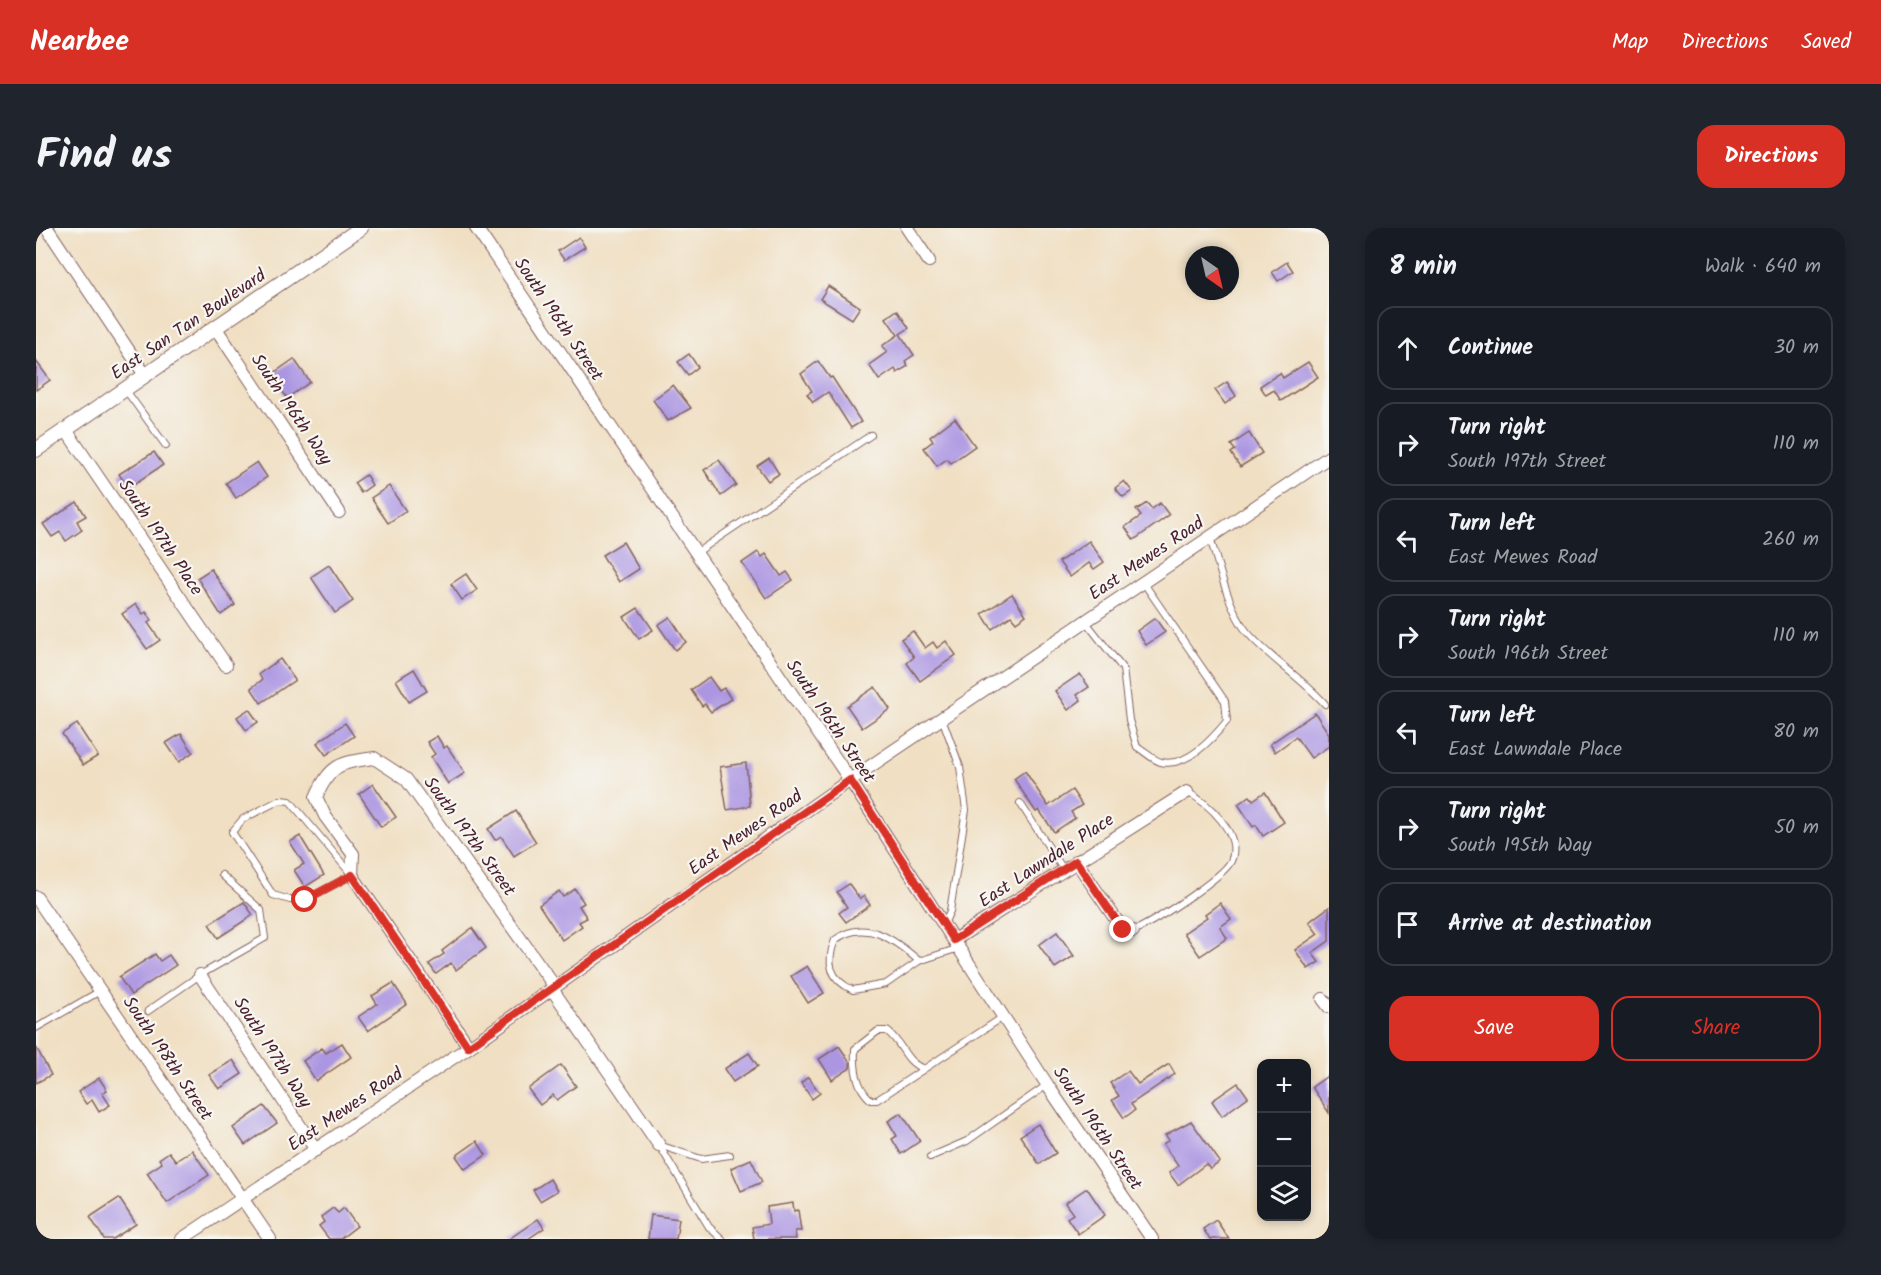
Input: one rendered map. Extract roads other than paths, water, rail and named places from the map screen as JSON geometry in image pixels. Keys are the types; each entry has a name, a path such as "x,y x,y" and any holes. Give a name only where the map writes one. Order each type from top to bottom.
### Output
{"street":[{"path":"47,228 145,375"},
{"name":"East San Tan Boulevard","path":"36,450 361,228"},
{"name":"South 196th Street","path":"476,228 850,780 1047,1085 1152,1239"},
{"path":"908,228 929,261"},
{"name":"South 196th Way","path":"215,327 339,512"},
{"name":"South 197th Place","path":"66,430 226,665"},
{"name":"East Mewes Road","path":"182,1239 468,1047 850,780 1329,456"},
{"name":"South 197th Street","path":"468,1047 352,875 353,854 325,816 316,797 326,775 344,763 374,758 406,779 554,988 659,1145"},
{"name":"East Lawndale Place","path":"957,944 1076,861 1187,792"},
{"path":"1076,861 1123,930 1133,931"},
{"name":"South 198th Street","path":"36,897 270,1239"},
{"name":"South 197th Way","path":"200,975 316,1150"}],"lane":[{"path":"125,389 166,446"},
{"path":"696,553 871,435"},
{"path":"1210,536 1234,608 1246,630 1271,656 1299,677 1325,704"},
{"path":"1085,621 1123,669 1129,720 1137,747 1162,762 1184,759 1211,740 1227,721 1225,701 1143,582"},
{"path":"942,718 960,767 966,810 950,911 944,925"},
{"path":"1133,931 1162,916 1222,871 1231,860 1232,846 1227,830 1210,806 1187,792"},
{"path":"280,800 290,801 352,875 305,900 290,900 273,895 232,832 243,819 266,806 280,800"},
{"path":"1020,803 1064,869"},
{"path":"148,1011 200,975 265,938 261,910 222,874"},
{"path":"919,961 872,930 858,929 835,940 829,955 829,965 835,976 853,990 886,984 919,961 957,944"},
{"path":"36,1028 100,990"},
{"path":"924,1069 912,1065 898,1041 887,1031 878,1031 855,1049 854,1064 859,1085 871,1100 877,1100 924,1069 1003,1016"},
{"path":"930,1157 967,1141 1047,1085"},
{"path":"659,1145 700,1159 730,1155"},
{"path":"659,1145 710,1227 722,1239"}]}
